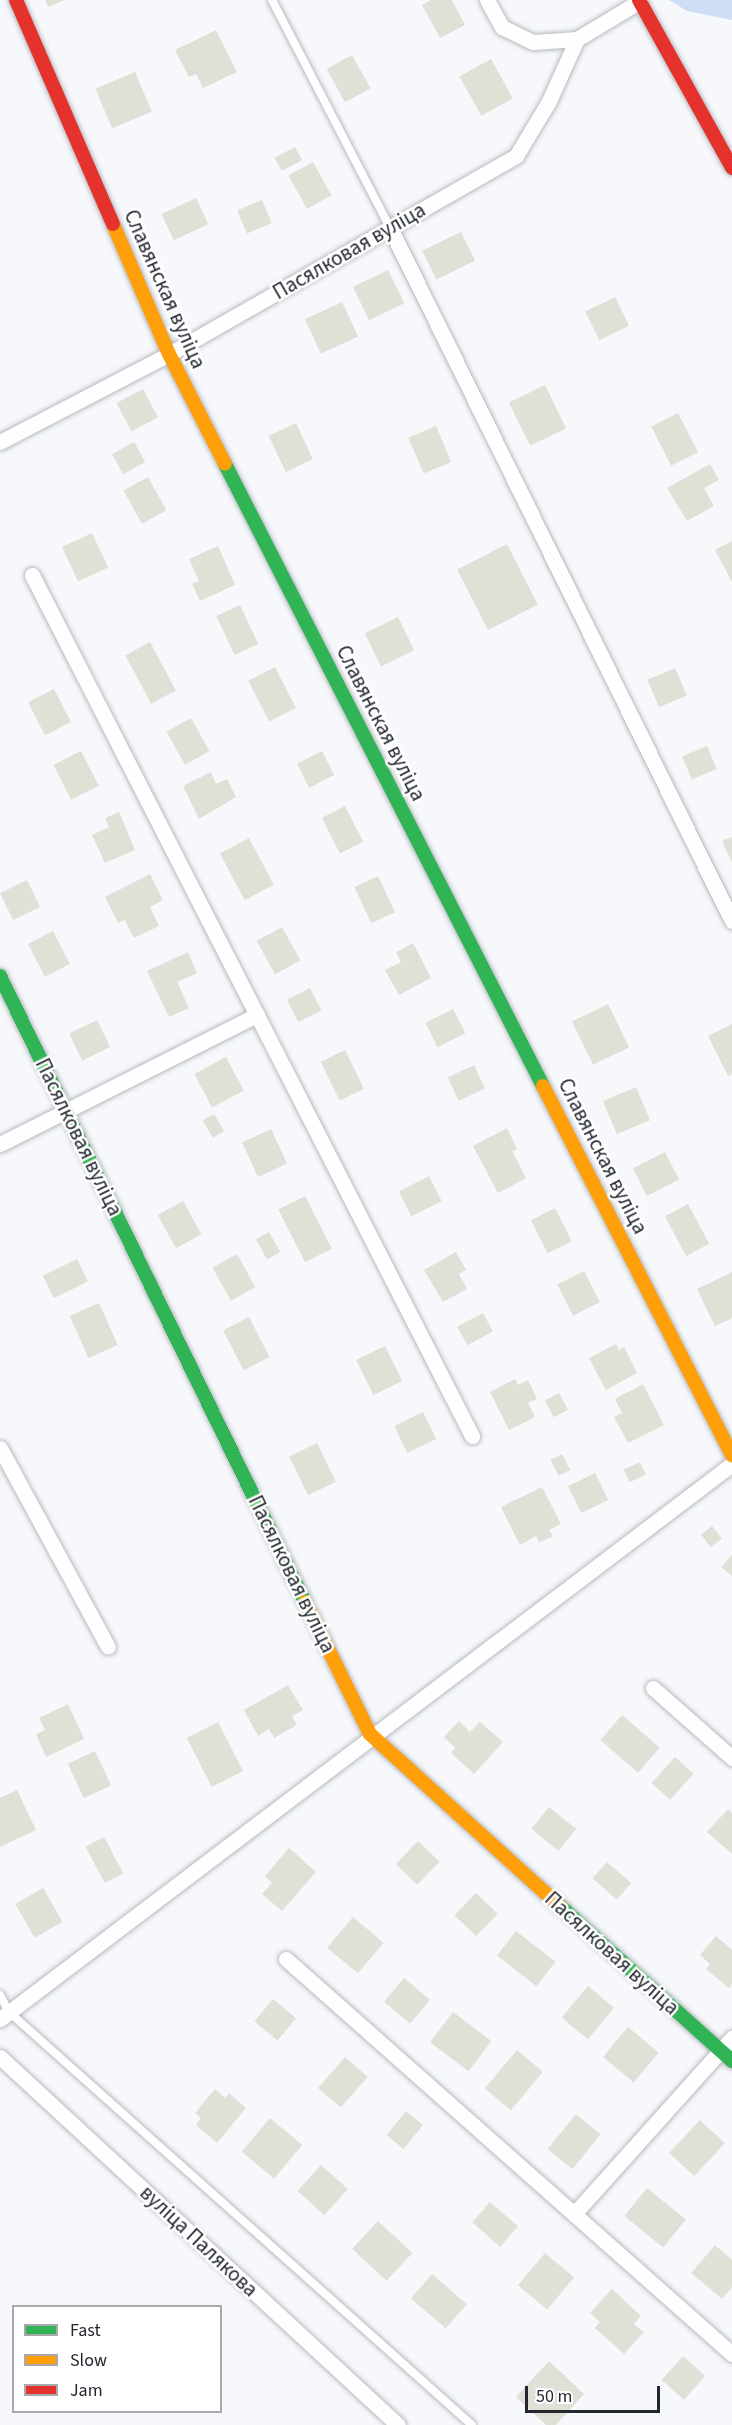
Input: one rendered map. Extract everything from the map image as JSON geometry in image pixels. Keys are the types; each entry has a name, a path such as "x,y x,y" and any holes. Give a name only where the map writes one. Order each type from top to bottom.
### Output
{"street":[{"name":"Славянская вуліца","path":"16,0 169,354 732,1455"},
{"path":"487,0 502,27 533,42 577,39 640,0 732,168"},
{"name":"Пасялковая вуліца","path":"0,442 169,354 516,156 549,101 577,39"},
{"path":"390,228 732,921"},
{"path":"32,575 472,1436"},
{"name":"Пасялковая вуліца","path":"0,976 370,1734 726,2056"},
{"path":"0,1144 256,1015"},
{"path":"0,1448 108,1647"},
{"path":"4,2015 370,1734 732,1464"},
{"path":"653,1688 732,1758"},
{"path":"286,1959 732,2354"},
{"path":"574,2214 726,2056 732,2038"},
{"name":"вуліца Палякова","path":"0,2057 398,2425"}],"lane":[{"path":"272,0 390,228"},
{"path":"0,1995 4,2015 472,2425"}],"shaded area":[{"path":"669,0 732,0 732,20 687,11"}],"building":[{"path":"45,0 65,0 48,7"},
{"path":"431,0 452,0 465,25 440,38 422,5"},
{"path":"216,30 237,72 203,88 196,74 189,77 175,50"},
{"path":"352,55 370,88 345,102 327,69"},
{"path":"491,59 513,98 481,116 460,76"},
{"path":"135,72 152,112 112,128 95,89"},
{"path":"295,147 302,160 282,171 275,158"},
{"path":"313,162 331,195 307,209 289,176"},
{"path":"196,198 208,224 174,240 162,214"},
{"path":"262,200 272,223 247,234 237,211"},
{"path":"461,232 475,261 436,280 422,251"},
{"path":"388,270 404,303 369,320 353,287"},
{"path":"615,297 629,326 599,340 585,311"},
{"path":"342,302 358,336 321,354 305,319"},
{"path":"545,385 566,428 530,446 509,403"},
{"path":"143,389 158,417 132,431 117,403"},
{"path":"678,413 698,452 671,466 651,427"},
{"path":"296,423 313,459 286,472 269,436"},
{"path":"436,426 451,462 424,474 408,438"},
{"path":"134,442 145,462 123,474 112,454"},
{"path":"710,464 719,480 704,488 714,506 687,521 667,488"},
{"path":"148,477 166,510 142,524 124,491"},
{"path":"92,533 108,567 78,581 62,547"},
{"path":"732,541 732,582 715,550"},
{"path":"507,544 538,605 488,630 457,569"},
{"path":"218,546 235,585 200,601 192,584 199,581 189,559"},
{"path":"240,605 258,644 235,655 216,616"},
{"path":"398,617 414,650 381,666 365,633"},
{"path":"150,642 176,691 151,704 125,655"},
{"path":"275,667 296,708 269,722 248,681"},
{"path":"675,668 687,696 659,707 647,680"},
{"path":"54,689 71,722 45,735 28,702"},
{"path":"191,718 209,751 185,765 167,732"},
{"path":"707,746 717,769 692,780 682,757"},
{"path":"81,751 99,786 71,800 53,765"},
{"path":"322,751 334,775 309,788 297,764"},
{"path":"211,772 216,784 227,779 236,797 199,819 183,786"},
{"path":"345,806 363,842 340,853 322,818"},
{"path":"119,812 135,850 105,863 92,835 109,827 105,818"},
{"path":"732,837 732,862 722,841"},
{"path":"249,838 274,885 245,900 220,853"},
{"path":"150,874 163,900 150,907 159,926 134,938 125,920 118,923 105,897"},
{"path":"378,876 395,912 371,923 354,887"},
{"path":"27,880 40,907 13,920 0,893"},
{"path":"282,927 300,960 275,974 257,941"},
{"path":"53,931 70,964 45,977 28,944"},
{"path":"413,943 431,978 399,995 385,970 401,962 396,952"},
{"path":"188,952 197,973 177,982 189,1008 169,1017 147,971"},
{"path":"310,988 321,1010 298,1022 287,1000"},
{"path":"608,1004 629,1047 593,1065 572,1022"},
{"path":"453,1009 465,1033 438,1047 425,1023"},
{"path":"97,1020 110,1047 82,1061 69,1034"},
{"path":"732,1024 732,1074 728,1076 708,1036"},
{"path":"345,1050 364,1089 340,1100 321,1062"},
{"path":"226,1057 244,1091 212,1107 194,1074"},
{"path":"474,1065 485,1089 459,1101 448,1077"},
{"path":"636,1087 650,1120 617,1134 603,1101"},
{"path":"214,1114 224,1131 213,1138 203,1120"},
{"path":"507,1128 517,1149 512,1151 526,1178 498,1193 473,1146"},
{"path":"271,1129 287,1163 258,1177 242,1143"},
{"path":"665,1152 679,1180 647,1196 633,1168"},
{"path":"429,1176 442,1201 411,1216 399,1191"},
{"path":"305,1196 332,1249 305,1262 278,1210"},
{"path":"183,1201 201,1234 176,1248 158,1215"},
{"path":"688,1204 709,1244 686,1256 665,1216"},
{"path":"555,1208 572,1241 548,1253 531,1220"},
{"path":"269,1232 280,1252 267,1259 256,1239"},
{"path":"456,1252 466,1270 459,1274 467,1289 443,1302 424,1270"},
{"path":"237,1254 255,1287 231,1301 213,1268"},
{"path":"77,1259 88,1281 54,1298 43,1276"},
{"path":"584,1271 600,1302 573,1316 557,1285"},
{"path":"732,1272 732,1318 715,1326 697,1289"},
{"path":"99,1303 118,1345 88,1358 70,1316"},
{"path":"483,1313 493,1332 467,1345 457,1327"},
{"path":"249,1317 269,1357 244,1370 223,1330"},
{"path":"616,1344 619,1350 624,1347 637,1373 606,1390 589,1358"},
{"path":"385,1346 402,1381 373,1395 356,1360"},
{"path":"515,1379 518,1385 528,1380 537,1399 528,1403 535,1417 509,1430 490,1392"},
{"path":"643,1384 664,1425 628,1443 614,1417 622,1413 615,1399"},
{"path":"559,1393 568,1410 554,1417 545,1401"},
{"path":"423,1412 436,1439 407,1453 394,1426"},
{"path":"317,1443 336,1482 308,1495 289,1457"},
{"path":"562,1454 570,1470 559,1476 550,1460"},
{"path":"640,1462 646,1475 630,1482 624,1470"},
{"path":"595,1473 608,1500 581,1513 568,1486"},
{"path":"542,1487 561,1524 549,1530 553,1536 539,1543 536,1536 520,1545 501,1507"},
{"path":"712,1526 722,1539 711,1547 701,1535"},
{"path":"732,1555 732,1576 721,1567"},
{"path":"288,1685 303,1710 292,1716 297,1725 274,1738 269,1729 258,1736 244,1710"},
{"path":"68,1704 84,1739 46,1757 36,1734 45,1730 39,1718"},
{"path":"622,1715 660,1748 638,1773 600,1740"},
{"path":"459,1721 470,1732 480,1722 503,1742 474,1774 451,1753 455,1748 444,1737"},
{"path":"218,1722 243,1771 212,1787 187,1738"},
{"path":"95,1751 111,1785 84,1798 68,1764"},
{"path":"675,1757 694,1774 670,1800 652,1783"},
{"path":"17,1790 36,1830 0,1847 0,1798"},
{"path":"549,1807 576,1829 559,1851 531,1829"},
{"path":"728,1809 732,1813 732,1854 707,1832"},
{"path":"104,1837 123,1873 105,1883 85,1847"},
{"path":"418,1841 440,1862 417,1885 396,1864"},
{"path":"289,1848 316,1872 282,1911 262,1894 272,1883 265,1876"},
{"path":"607,1862 631,1883 617,1900 593,1879"},
{"path":"43,1888 62,1922 35,1938 15,1904"},
{"path":"476,1893 498,1914 476,1936 454,1915"},
{"path":"353,1917 384,1943 358,1973 327,1948"},
{"path":"516,1931 555,1962 536,1986 497,1955"},
{"path":"716,1936 732,1950 732,1984 729,1988 706,1969 710,1964 700,1955"},
{"path":"404,1978 430,2000 410,2024 384,2002"},
{"path":"588,1986 614,2008 588,2039 562,2017"},
{"path":"273,1999 296,2018 277,2040 254,2021"},
{"path":"453,2012 491,2041 468,2071 430,2042"},
{"path":"628,2027 659,2053 634,2083 603,2057"},
{"path":"517,2050 543,2072 511,2110 485,2088"},
{"path":"345,2057 368,2077 341,2108 318,2088"},
{"path":"215,2089 225,2098 229,2093 246,2108 217,2143 196,2125 201,2118 195,2113"},
{"path":"406,2111 423,2125 404,2149 386,2135"},
{"path":"576,2114 601,2134 573,2169 548,2149"},
{"path":"270,2118 302,2145 274,2179 242,2152"},
{"path":"700,2120 725,2143 694,2176 669,2153"},
{"path":"321,2165 348,2189 324,2215 298,2191"},
{"path":"647,2188 686,2219 663,2247 624,2216"},
{"path":"490,2202 518,2226 500,2247 472,2222"},
{"path":"378,2221 412,2253 386,2281 352,2249"},
{"path":"715,2245 732,2260 732,2287 722,2299 691,2273"},
{"path":"545,2253 574,2277 547,2310 518,2285"},
{"path":"432,2274 467,2304 446,2328 411,2298"},
{"path":"612,2289 641,2316 634,2324 644,2332 624,2354 595,2328 600,2322 590,2313"},
{"path":"683,2356 705,2376 684,2400 662,2380"},
{"path":"549,2361 584,2394 556,2425 546,2425 516,2397"}],"traffic: fast":[{"path":"225,464 543,1086"},
{"path":"0,976 305,1602"},
{"path":"560,1906 732,2061"}],"traffic: slow":[{"path":"113,224 169,354 225,464"},
{"path":"543,1086 732,1455"},
{"path":"305,1602 370,1734 560,1906"}],"traffic: jam":[{"path":"16,0 113,224"},
{"path":"639,0 732,168"}]}
